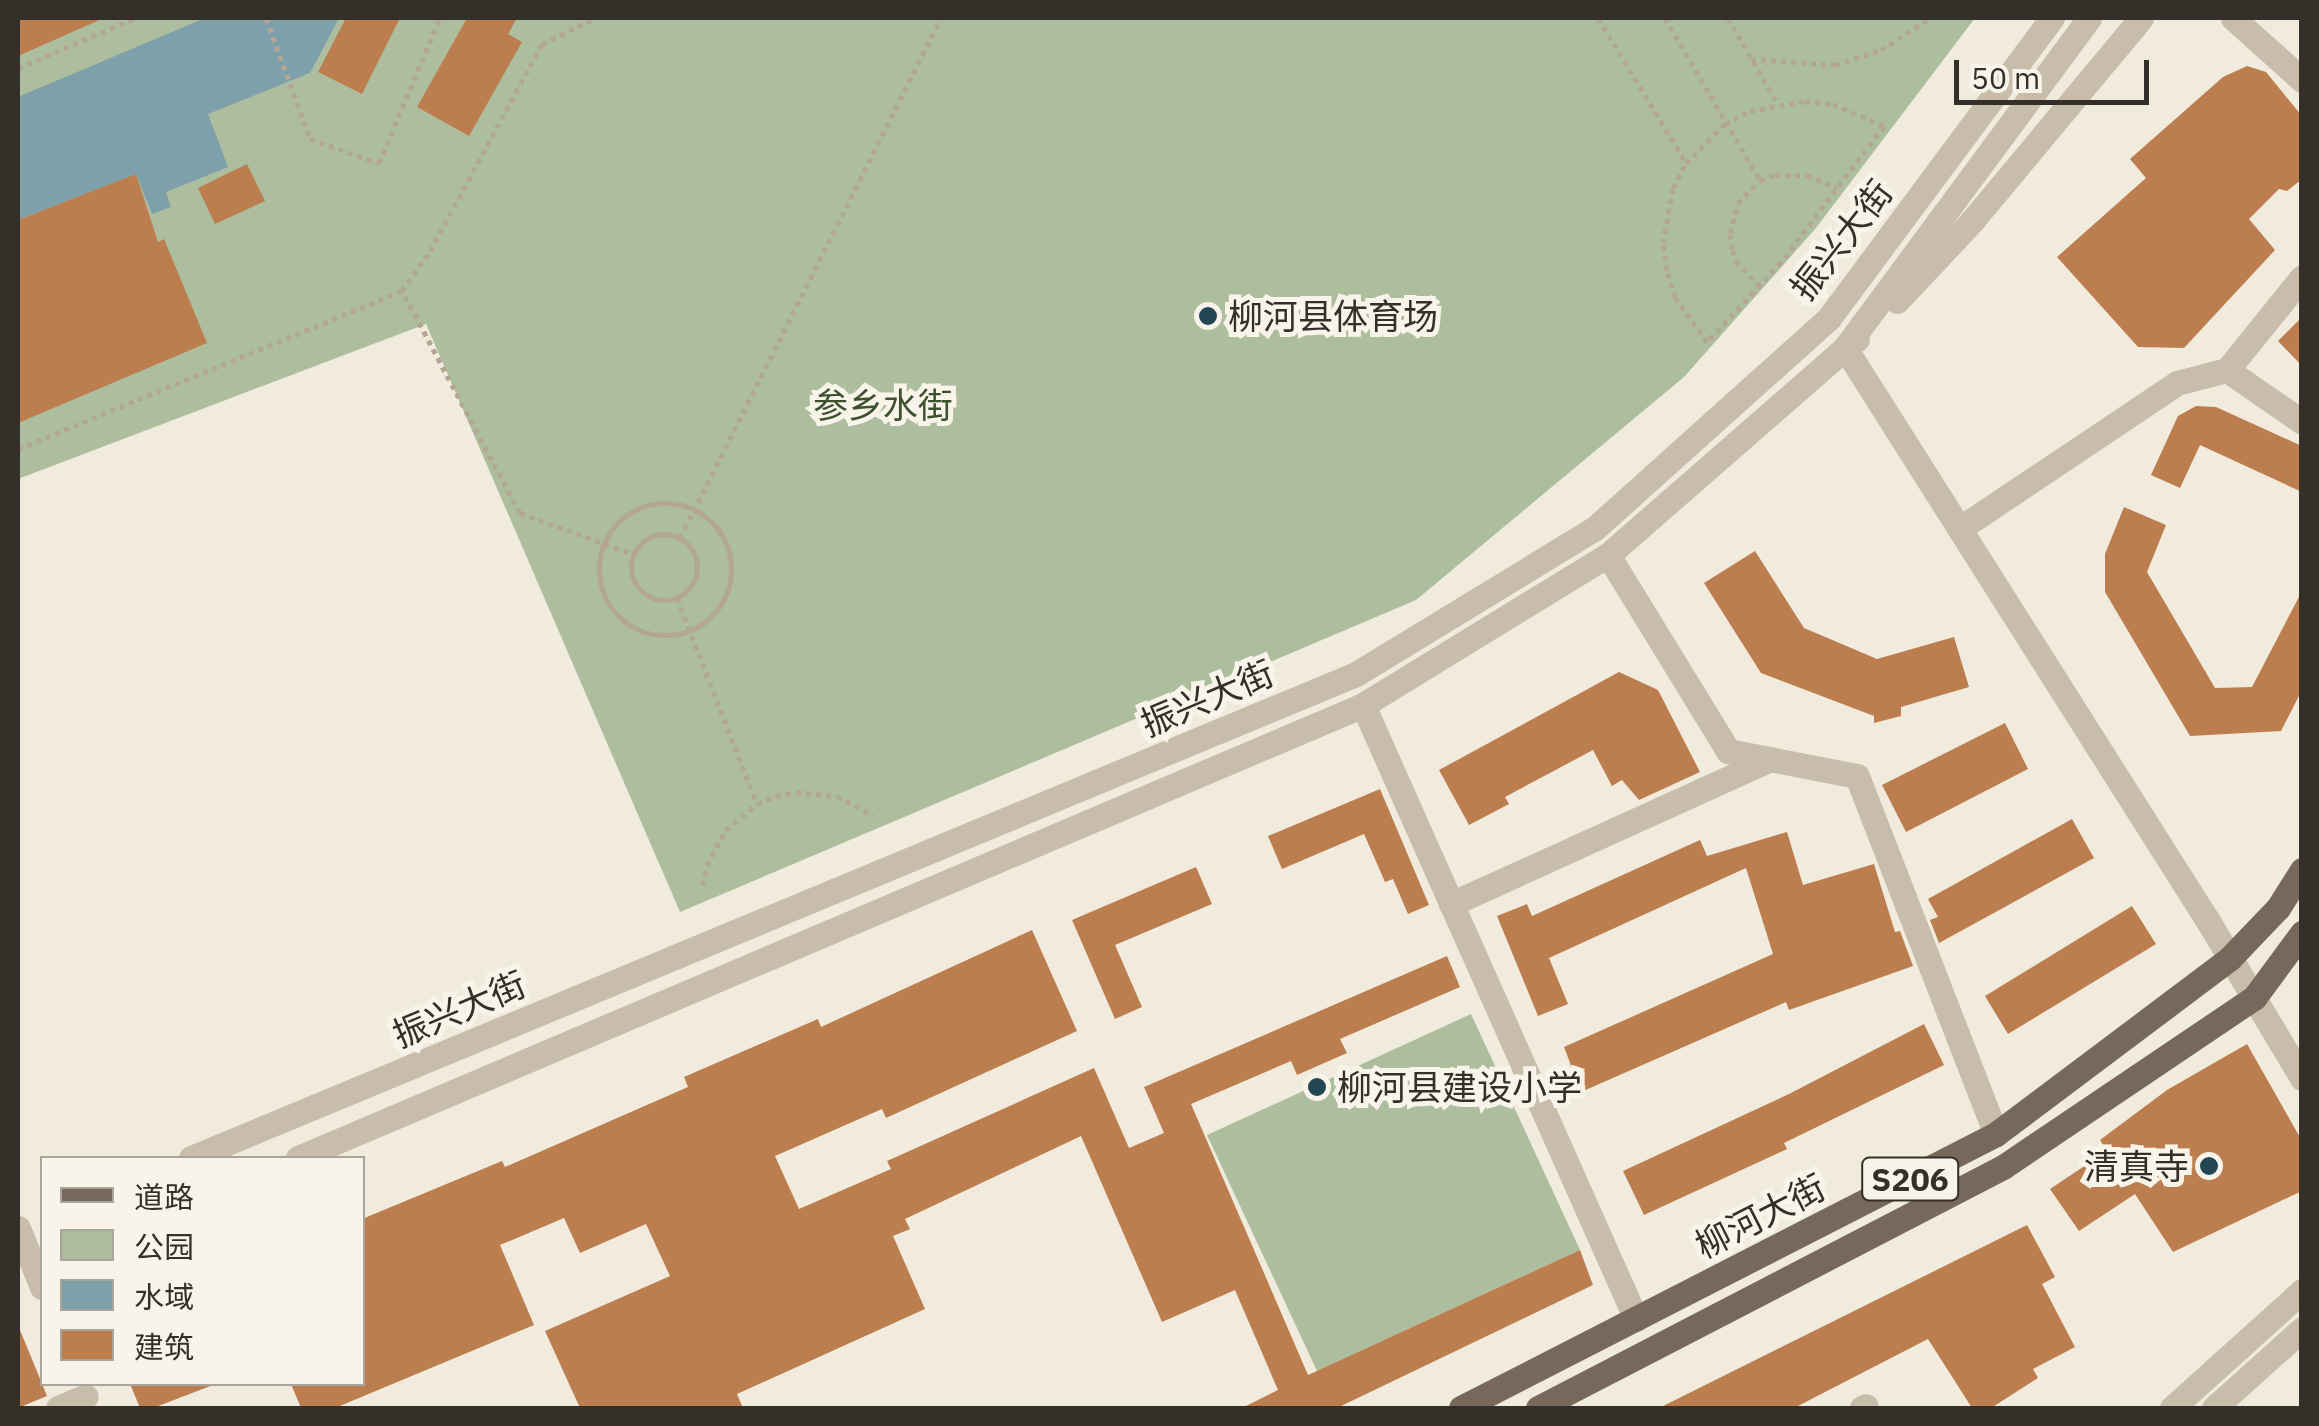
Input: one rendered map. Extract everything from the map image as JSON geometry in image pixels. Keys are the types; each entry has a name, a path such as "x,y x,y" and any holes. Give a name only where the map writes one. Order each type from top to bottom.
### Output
{"main road":[{"name":"柳河大街","path":"1461,1408 1996,1134 2230,958 2278,908 2302,870"},
{"name":"柳河大街","path":"1545,1407 2003,1167 2254,998 2302,933"}],"street":[{"name":"振兴大街","path":"196,1156 1356,674 1594,529 1829,318 2052,18"},
{"name":"振兴大街","path":"303,1156 1364,706 1608,554 1846,348 2089,18"},
{"path":"2140,18 1972,221 1878,321 1846,348 1962,527 2302,1078"},
{"path":"2233,18 2302,80"},
{"path":"1962,527 2176,383 2227,370 2302,276"},
{"path":"2227,370 2302,422"},
{"path":"1608,554 1728,750 1857,776 1996,1134"},
{"path":"1364,706 1636,1319"},
{"path":"1451,904 1770,759"},
{"path":"18,1230 34,1276"},
{"path":"2172,1408 2302,1291"},
{"path":"2214,1408 2302,1329"},
{"path":"1534,1371 1545,1407"},
{"path":"58,1408 86,1396"}],"path":[{"path":"18,68 134,18"},
{"path":"266,18 310,138 379,163 440,18"},
{"path":"18,449 402,291 430,251 542,44 596,18"},
{"path":"680,538 941,18"},
{"path":"1598,18 1686,164"},
{"path":"1665,18 1760,180"},
{"path":"1728,18 1777,103"},
{"path":"1752,59 1835,65 1881,50 1930,18"},
{"path":"1777,103 1832,104 1884,126 1760,286 1707,342 1675,297 1663,243 1666,215 1686,164 1726,124 1777,103"},
{"path":"1760,286 1738,264 1730,233 1738,203 1760,180 1791,173 1836,188"},
{"path":"405,296 520,512 633,554"},
{"path":"648,504 693,508 718,527 732,565 721,604 690,630 654,634 622,619 607,600 600,578 604,543 622,519 648,504"},
{"path":"653,535 680,538 696,556 697,569 688,591 677,598 651,598 640,591 630,567 633,554 653,535"},
{"path":"677,598 757,804"},
{"path":"704,885 707,865 726,830 757,804 796,792 816,792 856,803 873,815"}],"green space":[{"name":"参乡水街","path":"18,18 1975,18 1816,228 1684,377 1416,600 680,912 426,324 18,479"},
{"path":"1471,1014 1580,1250 1317,1371 1207,1135"}],"water":[{"path":"205,18 339,18 310,73 208,114 228,167 166,192 171,207 152,214 136,174 18,220 18,97"}],"building":[{"path":"18,18 104,18 18,56"},
{"path":"346,18 400,18 362,94 318,72"},
{"path":"467,18 517,18 508,34 522,42 469,136 417,107"},
{"path":"2247,66 2266,72 2302,116 2302,179 2287,191 2279,189 2249,219 2275,250 2184,348 2138,347 2057,257 2146,178 2130,159 2223,77"},
{"path":"247,164 265,201 215,224 198,188"},
{"path":"136,174 158,242 164,239 207,343 18,423 18,220"},
{"path":"2302,317 2302,366 2278,341"},
{"path":"2196,406 2216,407 2302,446 2302,492 2200,445 2180,488 2151,475 2178,416"},
{"path":"2124,507 2166,525 2147,572 2215,688 2252,687 2302,591 2302,690 2281,731 2190,736 2105,592 2105,554"},
{"path":"1755,551 1804,628 1877,659 1954,637 1969,687 1901,707 1901,716 1874,723 1874,716 1761,673 1704,583"},
{"path":"1619,672 1658,690 1700,772 1639,800 1622,780 1612,786 1593,750 1505,797 1509,804 1469,825 1439,770"},
{"path":"2005,723 2028,769 1906,832 1882,785"},
{"path":"1380,789 1429,905 1408,914 1393,879 1385,882 1364,834 1282,869 1268,836"},
{"path":"2072,819 2094,858 1939,943 1930,920 1938,917 1928,899"},
{"path":"1787,832 1803,885 1874,864 1895,932 1900,931 1913,966 1789,1010 1786,1002 1581,1092 1564,1047 1773,954 1746,868 1549,958 1568,1004 1538,1016 1497,916 1527,904 1532,916 1700,840 1707,856"},
{"path":"1196,867 1212,904 1115,945 1142,1007 1115,1019 1072,920"},
{"path":"2132,906 2156,944 2008,1034 1985,996"},
{"path":"1032,930 1077,1031 886,1118 882,1109 775,1156 799,1209 891,1169 887,1161 1094,1068 1129,1148 1164,1133 1144,1087 1447,956 1460,987 1340,1039 1347,1053 1297,1075 1291,1061 1191,1104 1308,1375 1580,1250 1593,1285 1337,1408 1242,1408 1278,1390 1235,1290 1162,1322 1081,1136 905,1219 910,1229 893,1236 925,1309 737,1394 743,1408 580,1408 545,1331 670,1276 646,1224 580,1253 564,1218 500,1245 534,1325 335,1408 301,1408 292,1386 365,1386 365,1218 502,1161 505,1167 688,1087 684,1077 818,1019 821,1027"},
{"path":"1924,1024 1944,1065 1784,1143 1787,1149 1644,1215 1623,1171 1789,1094"},
{"name":"清真寺","path":"2247,1044 2302,1141 2302,1191 2173,1252 2135,1194 2079,1231 2050,1189 2107,1151 2100,1140 2167,1090"},
{"path":"2027,1225 2055,1277 2042,1284 2075,1347 2033,1369 2038,1378 1991,1408 1972,1408 1928,1339 1794,1408 1659,1408"},
{"path":"18,1325 47,1396 18,1408"},
{"path":"131,1386 210,1386 153,1408 140,1408"}],"place":[{"name":"柳河县体育场","path":"1208,316"},
{"name":"柳河县建设小学","path":"1317,1087"},
{"name":"清真寺","path":"2209,1166"}]}
